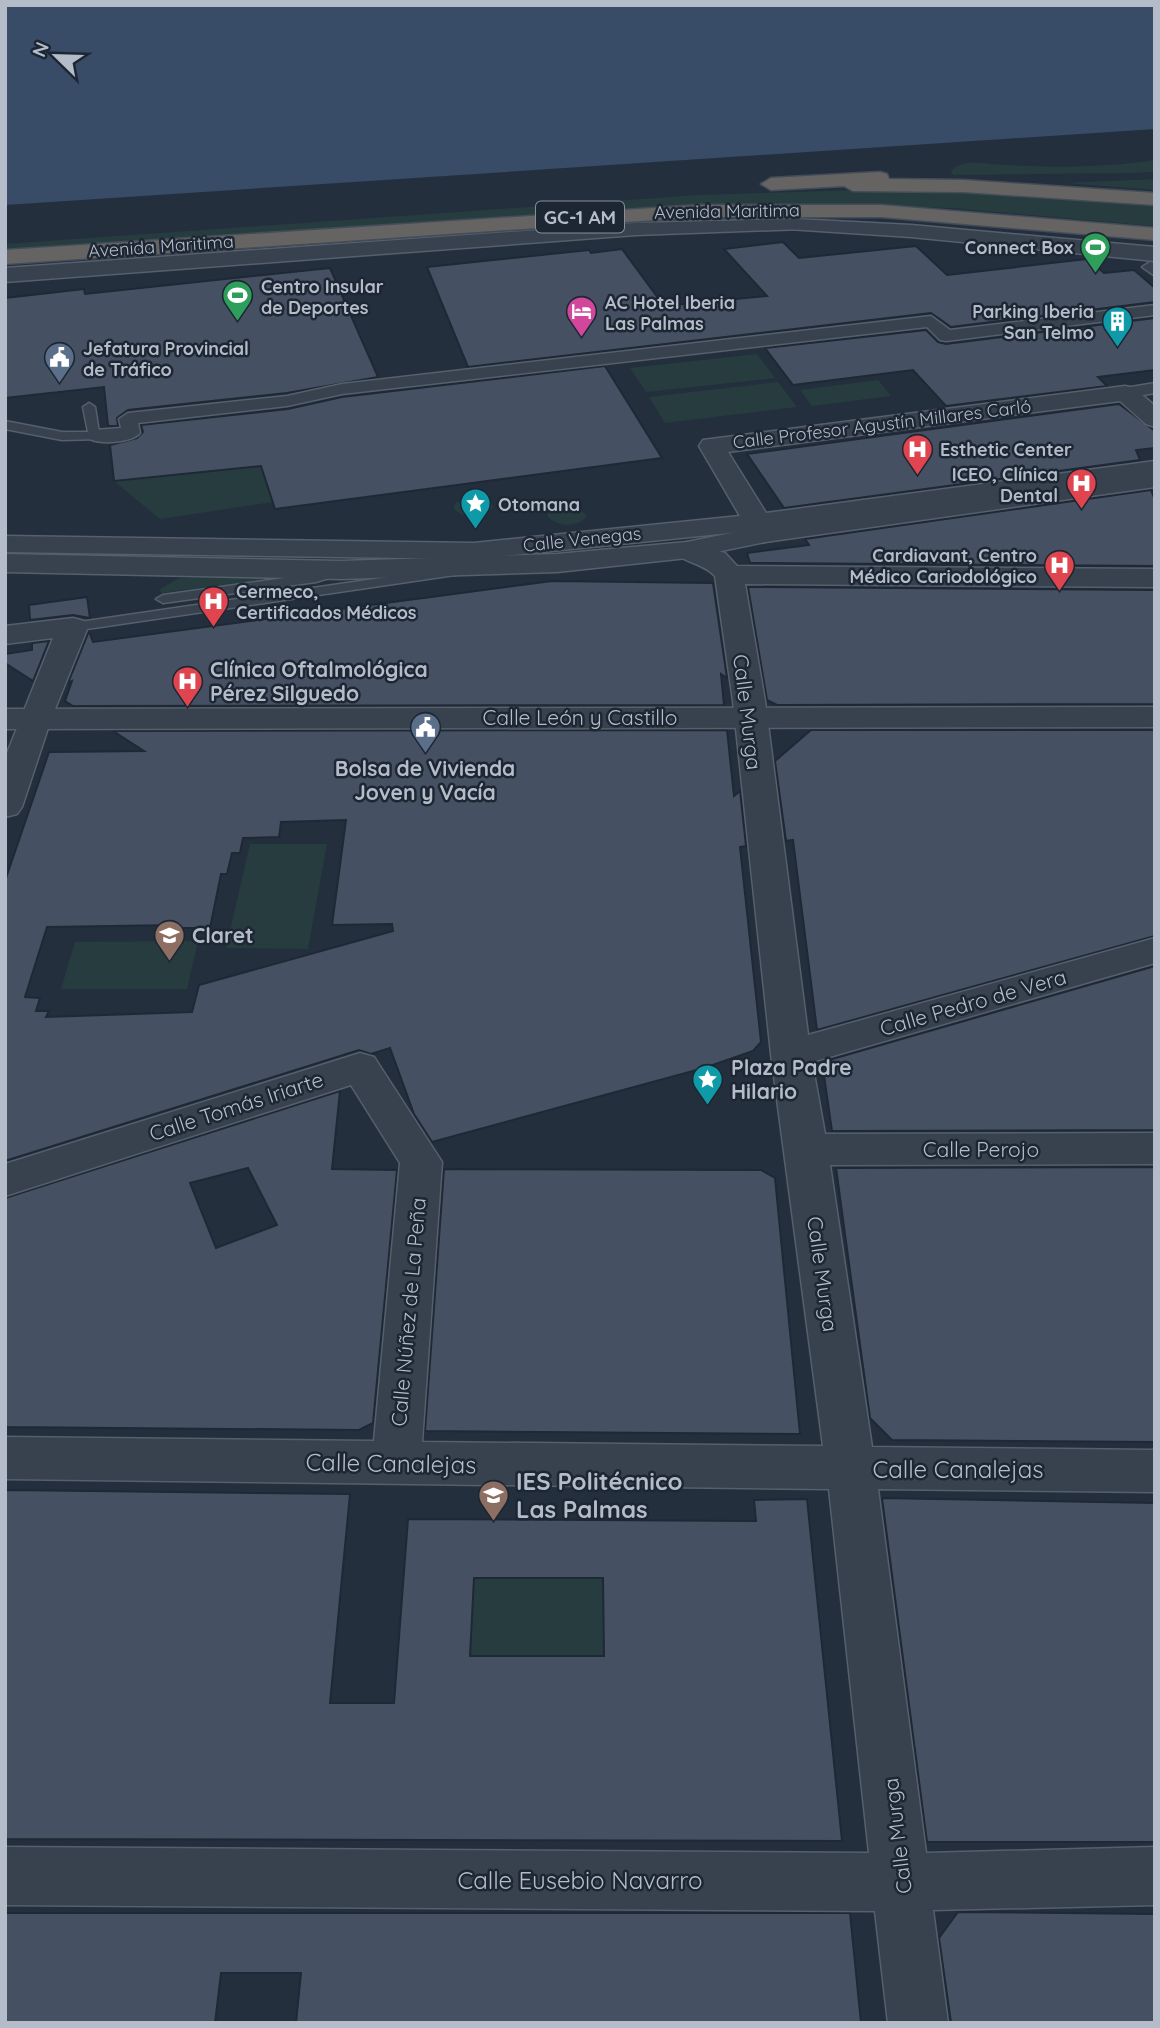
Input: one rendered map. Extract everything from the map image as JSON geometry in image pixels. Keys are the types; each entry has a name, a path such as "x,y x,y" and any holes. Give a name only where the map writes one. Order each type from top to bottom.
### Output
{"highway":[{"path":"771,184 860,178 1131,177"},
{"name":"Avenida Maritima","path":"746,186 771,184 963,187 1155,199"},
{"name":"Avenida Maritima","path":"5,257 612,214 714,210 894,212 1155,236"},
{"path":"795,225 856,222 945,223 1155,236"}],"street":[{"path":"5,275 636,229 795,225 911,231 1153,264"},
{"path":"94,436 131,432 128,419 287,401 342,389 931,321 946,336 1155,310"},
{"name":"Calle Profesor Agustín Millares Carló","path":"762,528 712,446 1155,388"},
{"path":"1125,393 1155,419"},
{"name":"Calle Venegas","path":"5,563 341,570 557,563 687,550 762,528 1155,469"},
{"name":"Calle Venegas","path":"5,544 474,551 762,528 1155,479"},
{"path":"687,550 715,559 729,575 1155,578"},
{"name":"Calle Murga","path":"729,575 750,719 791,1054 807,1150 850,1468 903,1882 918,2023"},
{"path":"5,807 20,719 73,627"},
{"name":"Calle Venegas","path":"5,635 73,627"},
{"name":"Calle León y Castillo","path":"20,719 1155,716"},
{"name":"Calle Pedro de Vera","path":"791,1054 1155,950"},
{"name":"Calle Tomás Iriarte","path":"5,1180 360,1067 421,1162"},
{"name":"Calle Perojo","path":"807,1150 1155,1148"},
{"name":"Calle Núñez de La Peña","path":"396,1463 421,1162"},
{"name":"Calle Canalejas","path":"5,1458 1155,1471"},
{"name":"Calle Eusebio Navarro","path":"5,1876 903,1882 1155,1876"}],"lane":[{"path":"5,425 62,436 94,436 89,407"},
{"name":"Calle Venegas","path":"73,627 499,565"},
{"path":"163,599 316,578 341,570"},
{"path":"254,588 298,596"}],"green space":[{"path":"1155,160 1155,172 953,175 951,171 970,163 1073,167"},
{"path":"1155,179 1155,190 1066,183"},
{"path":"855,190 945,192 1155,206 1155,226 951,208 710,204 5,251 5,244 699,195"},
{"path":"753,216 753,219 5,271 5,267 696,217"},
{"path":"757,354 775,378 646,392 630,368"},
{"path":"878,380 891,396 812,406 800,390"},
{"path":"778,382 797,407 665,423 649,397"},
{"path":"261,466 273,502 160,519 114,481"},
{"path":"472,497 491,502 493,507 479,516 463,515 454,509 455,503"},
{"path":"566,505 577,506 587,516 579,523 568,525 557,523 548,517 548,512"},
{"path":"179,578 260,578 161,593 160,589"},
{"path":"250,844 327,844 308,949 226,948"},
{"path":"198,941 187,989 61,989 75,942"},
{"path":"474,1578 603,1578 604,1656 470,1656"}],"water":[{"path":"5,5 1155,5 1155,129 5,205"}],"building":[{"path":"783,242 799,258 916,246 947,275 1087,259 1104,273 1134,270 1155,288 1155,302 951,327 931,313 468,367 427,267 622,249 664,306 767,296 724,249"},
{"path":"330,268 378,377 287,393 128,410 117,418 118,426 108,426 104,387 5,398 5,298 84,289 85,294"},
{"path":"1155,318 1155,370 1098,377 1107,386 946,406 913,370 793,385 765,348 926,330 938,342 946,344"},
{"path":"605,366 662,458 275,509 261,466 114,481 110,445 137,438 143,432 141,425 288,409 342,397"},
{"path":"1119,404 1155,431 1155,448 1136,450 1140,460 784,508 747,454"},
{"path":"1151,490 1155,500 1155,566 750,563 747,553 809,545 805,539"},
{"path":"552,581 713,583 727,678 721,674 724,705 73,706 65,701 72,681 68,683 89,631 93,642"},
{"path":"748,587 1155,590 1155,704 777,705 767,700"},
{"path":"87,597 90,618 73,615 30,620 29,605"},
{"path":"49,641 33,681 5,663 5,654 32,650 32,643"},
{"path":"727,730 734,796 740,791 746,846 740,847 761,1042 753,1051 704,1068 432,1142 414,1114 390,1048 371,1054 359,1050 5,1161 5,881 49,752 144,751 113,731","holes":["346,820 332,925 392,924 393,931 199,985 192,1012 46,1017 49,1011 36,1011 40,998 25,997 47,927 176,925 175,928 210,928 221,874 227,874 232,853 240,853 243,838 279,837 281,822"]},
{"path":"811,730 1155,730 1155,936 817,1030 793,840 786,841 775,761"},
{"path":"1155,966 1155,1130 832,1131 822,1062"},
{"path":"340,1091 332,1169 397,1170 373,1423 359,1430 5,1427 5,1198","holes":["248,1168 277,1225 216,1248 190,1183"]},
{"path":"1155,1167 1155,1442 892,1440 870,1418 836,1168"},
{"path":"444,1169 761,1170 775,1178 800,1434 425,1431"},
{"path":"5,1490 350,1494 330,1703 394,1703 408,1519 756,1521 754,1500 807,1499 842,1841 5,1839","holes":["474,1578 603,1578 604,1656 470,1656"]},
{"path":"882,1498 1155,1503 1155,1842 927,1842"},
{"path":"958,1912 1155,1914 1155,2023 951,2023 939,1938"},
{"path":"5,1913 850,1913 861,2023 296,2023 301,1973 221,1973 215,2023 5,2023"}],"place":[{"name":"Connect Box","path":"1096,274"},
{"name":"Centro Insular de Deportes","path":"238,323"},
{"name":"AC Hotel Iberia Las Palmas","path":"582,339"},
{"name":"Parking Iberia San Telmo","path":"1117,348"},
{"name":"Jefatura Provincial de Tráfico","path":"60,385"},
{"name":"Esthetic Center","path":"917,476"},
{"name":"ICEO, Clínica Dental","path":"1081,511"},
{"name":"Otomana","path":"475,531"},
{"name":"Cardiavant, Centro Médico Cariodológico","path":"1060,592"},
{"name":"Cermeco, Certificados Médicos","path":"213,628"},
{"name":"Clínica Oftalmológica Pérez Silguedo","path":"187,708"},
{"name":"Bolsa de Vivienda Joven y Vacía","path":"425,755"},
{"name":"Claret","path":"169,962"},
{"name":"Plaza Padre Hilario","path":"708,1106"},
{"name":"IES Politécnico Las Palmas","path":"493,1522"}]}
